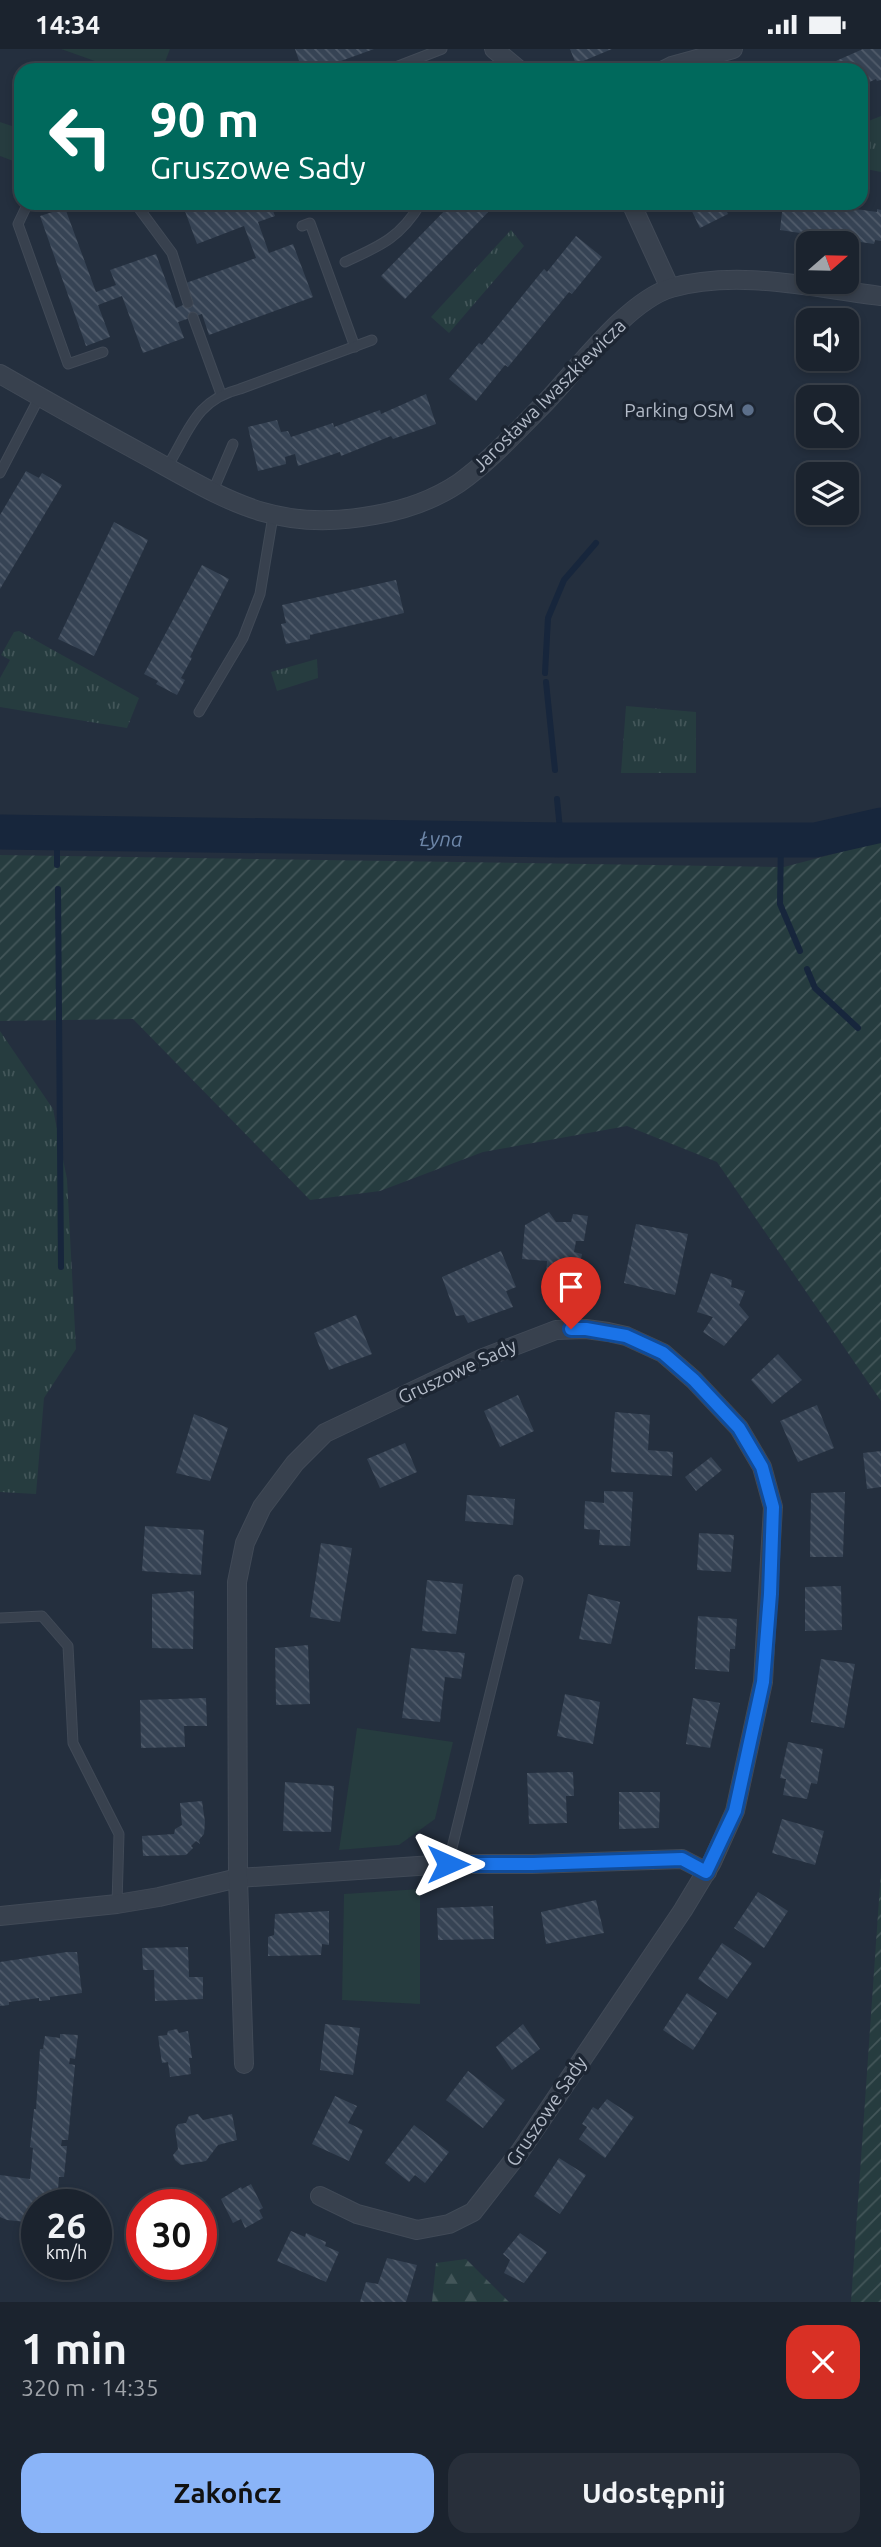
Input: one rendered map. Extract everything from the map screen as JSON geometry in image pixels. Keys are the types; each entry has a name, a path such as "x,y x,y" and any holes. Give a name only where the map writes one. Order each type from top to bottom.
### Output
{"street":[{"path":"494,49 511,63"},
{"path":"683,63 733,49"},
{"path":"634,210 670,288"},
{"name":"Jarosława Iwaszkiewicza","path":"0,374 212,493 273,516 301,521 334,521 391,512 420,502 457,484 491,458 613,329 647,300 670,288 710,281 750,280 881,296"},
{"name":"Gruszowe Sady","path":"244,2064 238,1878 237,1582 245,1543 262,1507 295,1463 325,1433 526,1340 556,1330 586,1329 626,1336 663,1353 694,1380 739,1428 762,1467 773,1507 763,1682 735,1811 706,1872 519,2153 472,2212 449,2224 418,2230 356,2214 320,2196"},
{"path":"0,1916 117,1904 238,1878 448,1864 682,1859 706,1872"}],"lane":[{"path":"406,63 442,49"},
{"path":"25,210 18,224 68,363 103,352"},
{"path":"140,210 172,253 188,303"},
{"path":"345,262 389,241 417,210"},
{"path":"302,226 310,223 355,347"},
{"path":"193,317 221,394"},
{"path":"167,467 191,421 221,394 372,340"},
{"path":"0,473 40,397"},
{"path":"212,493 233,444"},
{"path":"198,712 248,627 260,594 273,516"},
{"path":"448,1864 518,1580"},
{"path":"0,1618 42,1616 68,1646 74,1743 119,1834 117,1904"}],"green space":[{"path":"61,49 170,49 165,63 100,63"},
{"path":"881,116 881,172 868,169 868,121"},
{"path":"0,122 14,127 14,158 13,161 0,156"},
{"path":"511,230 524,246 449,333 431,317"},
{"path":"19,631 139,698 127,728 0,707 0,678 10,660 1,655 14,632"},
{"path":"317,659 318,678 277,691 271,672"},
{"path":"626,706 696,712 696,773 621,773"},
{"path":"881,838 881,1401 717,1162 627,1126 483,1152 380,1191 310,1200 133,1019 0,1021 0,855 784,867 856,848"},
{"path":"0,1031 53,1109 67,1179 76,1349 44,1398 36,1494 0,1492"},
{"path":"357,1728 453,1742 435,1819 399,1845 339,1850"},
{"path":"881,1871 881,2302 851,2302"},
{"path":"420,1889 420,2004 342,2000 344,1894"},
{"path":"466,2259 509,2302 432,2302 436,2263"}],"building":[{"path":"295,49 374,49 335,63 300,63"},
{"path":"570,49 612,49 578,63 576,63"},
{"path":"863,49 881,49 881,80 868,83 868,63 832,63"},
{"path":"66,210 96,292 116,285 110,270 156,254 176,308 193,301 186,283 256,258 244,226 197,244 185,210 273,210 275,216 258,222 269,253 293,244 313,297 209,335 202,314 178,322 184,338 143,353 122,296 98,305 110,337 86,346 40,216"},
{"path":"445,210 490,210 405,299 381,276"},
{"path":"691,210 726,210 728,214 700,228"},
{"path":"782,210 881,210 881,241 875,240 874,244 859,242 859,231 796,232 780,230"},
{"path":"576,236 602,257 476,401 449,379 479,343 482,345 544,269 547,272"},
{"path":"426,394 436,424 393,439 391,436 341,456 340,452 298,466 295,454 285,457 286,464 258,471 248,427 277,420 281,432 288,431 291,437 333,423 334,427 380,410 381,414"},
{"path":"26,471 39,478 42,473 62,485 0,589 0,515"},
{"path":"114,522 148,540 94,656 58,639"},
{"path":"202,565 229,579 190,657 192,658 181,678 185,680 177,695 144,674"},
{"path":"396,580 404,613 310,635 310,639 286,644 281,624 286,623 282,605"},
{"path":"549,1212 556,1222 571,1222 573,1214 588,1216 584,1241 576,1241 574,1252 582,1254 577,1282 546,1281 547,1261 522,1259 525,1225"},
{"path":"636,1224 688,1234 675,1295 624,1283"},
{"path":"501,1251 516,1287 506,1291 513,1307 468,1323 464,1315 456,1316 442,1277"},
{"path":"711,1273 732,1280 731,1287 745,1291 739,1305 749,1317 724,1346 703,1332 713,1317 697,1312"},
{"path":"356,1315 372,1354 329,1370 314,1333"},
{"path":"778,1354 802,1380 772,1404 751,1380"},
{"path":"518,1395 534,1431 500,1447 484,1411"},
{"path":"817,1405 834,1448 798,1462 780,1421"},
{"path":"615,1412 650,1415 648,1450 673,1452 672,1476 611,1472"},
{"path":"194,1414 228,1428 210,1481 176,1473"},
{"path":"405,1443 417,1472 380,1488 367,1459"},
{"path":"881,1451 881,1487 867,1489 863,1453"},
{"path":"711,1457 722,1470 696,1491 685,1477"},
{"path":"604,1491 633,1492 630,1546 599,1545 600,1530 584,1529 585,1501 604,1503"},
{"path":"845,1492 843,1557 810,1557 811,1493"},
{"path":"467,1495 515,1499 513,1525 465,1521"},
{"path":"145,1526 204,1530 201,1575 142,1571"},
{"path":"699,1533 734,1535 731,1572 697,1570"},
{"path":"321,1543 352,1548 340,1622 310,1617"},
{"path":"427,1580 463,1584 456,1634 422,1631"},
{"path":"841,1586 842,1630 805,1631 805,1587"},
{"path":"194,1591 193,1649 152,1648 152,1594"},
{"path":"588,1594 620,1602 611,1644 579,1639"},
{"path":"698,1616 737,1619 735,1649 730,1649 729,1672 695,1669"},
{"path":"308,1645 310,1704 276,1705 275,1648"},
{"path":"411,1648 465,1653 461,1679 445,1677 440,1722 402,1718"},
{"path":"821,1659 855,1664 844,1728 811,1722"},
{"path":"565,1694 600,1702 593,1744 557,1736"},
{"path":"206,1698 207,1726 184,1726 185,1747 141,1748 140,1700"},
{"path":"693,1698 720,1703 710,1748 686,1744"},
{"path":"788,1742 823,1749 817,1784 811,1783 807,1799 783,1795 786,1779 780,1778"},
{"path":"573,1772 574,1796 566,1796 567,1823 529,1824 527,1773"},
{"path":"285,1782 334,1786 331,1832 283,1831"},
{"path":"619,1792 660,1792 659,1828 619,1829"},
{"path":"202,1801 205,1822 200,1844 196,1841 186,1855 143,1856 142,1836 174,1834 175,1829 182,1825 180,1803"},
{"path":"782,1819 824,1831 815,1865 772,1853"},
{"path":"758,1892 788,1911 764,1948 734,1928"},
{"path":"596,1900 604,1933 546,1944 541,1912"},
{"path":"493,1906 494,1939 438,1940 437,1908"},
{"path":"329,1911 329,1945 322,1944 321,1955 268,1956 268,1937 274,1935 275,1914"},
{"path":"722,1943 752,1963 727,1999 698,1979"},
{"path":"188,1947 189,1977 203,1977 203,1999 155,2001 154,1970 143,1970 142,1948"},
{"path":"77,1952 82,1993 50,1997 50,2000 39,2001 39,1998 9,2002 9,2005 0,2006 0,1962"},
{"path":"687,1993 717,2013 693,2050 663,2030"},
{"path":"325,2024 360,2028 353,2075 320,2070"},
{"path":"523,2024 540,2049 512,2070 496,2047"},
{"path":"177,2029 179,2033 188,2031 192,2058 189,2058 191,2074 170,2077 168,2062 162,2063 158,2036 167,2035 168,2031"},
{"path":"60,2034 78,2035 75,2059 70,2058 69,2064 75,2065 68,2140 62,2140 61,2146 67,2146 64,2177 59,2177 58,2189 21,2189 21,2221 7,2220 0,2217 0,2175 30,2179 33,2148 30,2147 36,2109 40,2049 43,2049 45,2036 60,2038"},
{"path":"468,2071 505,2100 483,2128 446,2100"},
{"path":"335,2096 357,2106 348,2123 363,2130 349,2161 312,2144"},
{"path":"607,2099 634,2117 605,2158 579,2139 587,2127 582,2124 593,2107 598,2110"},
{"path":"198,2114 203,2120 232,2114 237,2140 218,2145 206,2161 181,2165 173,2155 178,2149 175,2129 178,2124 186,2123 189,2116"},
{"path":"414,2125 449,2152 425,2183 415,2175 409,2182 385,2163"},
{"path":"559,2158 586,2175 560,2214 534,2196"},
{"path":"251,2184 263,2208 259,2210 263,2218 245,2228 241,2219 233,2223 221,2199"},
{"path":"291,2231 305,2237 306,2233 326,2242 325,2246 339,2252 326,2282 277,2261"},
{"path":"520,2233 547,2252 524,2283 504,2273 510,2260 503,2254"},
{"path":"387,2258 417,2265 406,2302 360,2302 366,2282 378,2284"}],"waterway":[{"path":"545,673 548,618 564,580 596,543"},
{"path":"546,682 555,770"},
{"path":"557,799 561,840"},
{"name":"Łyna","path":"0,832 561,840 815,840 881,825"},
{"path":"57,832 57,865"},
{"path":"781,840 780,904 800,951"},
{"path":"58,889 61,1267"},
{"path":"807,969 815,988 858,1028"}],"place":[{"name":"Parking OSM","path":"748,410"}],"route":[{"path":"448,1864 682,1859 706,1872 735,1811 763,1682 770,1594 773,1507 762,1467 739,1428 694,1380 663,1353 626,1336 571,1329"}]}
